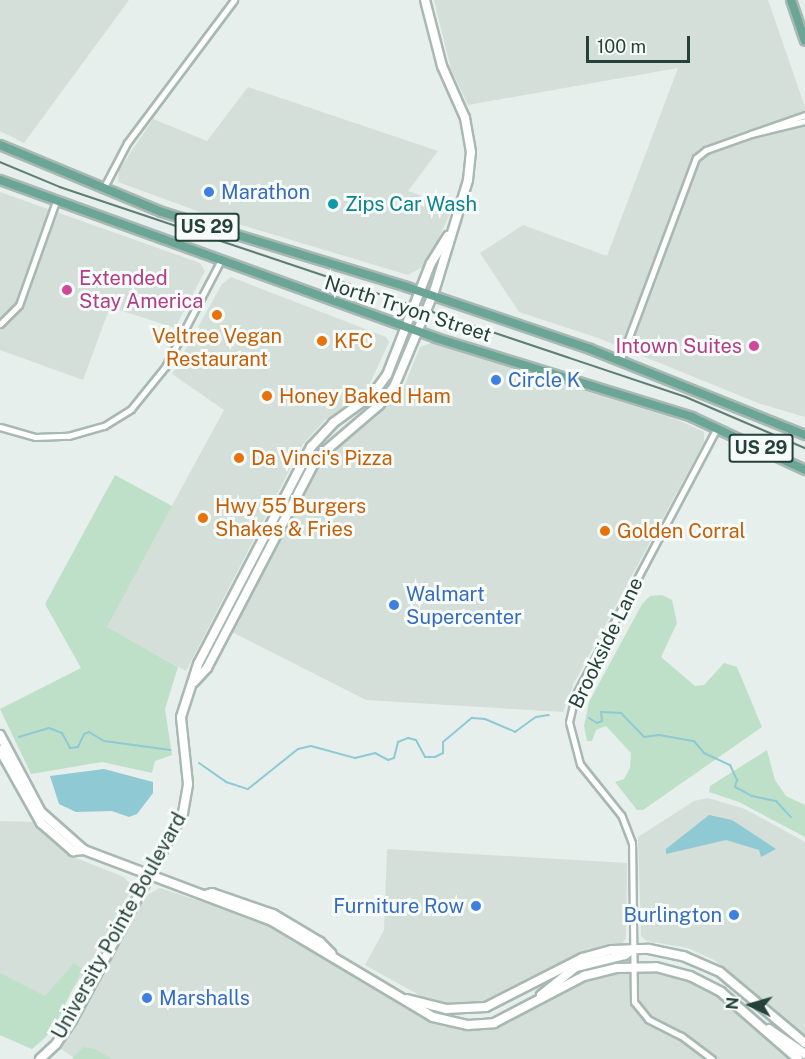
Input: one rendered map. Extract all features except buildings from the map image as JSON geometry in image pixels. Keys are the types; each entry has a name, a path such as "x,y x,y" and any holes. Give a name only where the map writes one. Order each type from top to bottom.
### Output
{"main road":[{"path":"791,0 805,41"},
{"name":"North Tryon Street","path":"0,145 103,189 232,235 420,291 620,360 805,435"},
{"name":"North Tryon Street","path":"0,180 220,262 418,331 649,402 717,428 805,470"}],"street":[{"path":"103,189 127,143 234,0"},
{"path":"425,0 439,56 470,136 469,175 448,236"},
{"path":"620,360 695,161 703,152 805,115"},
{"path":"751,134 805,121"},
{"path":"0,324 19,305 56,201"},
{"name":"University Pointe Boulevard","path":"40,1059 65,1032 185,804 188,778 181,721 212,636 311,447 333,423 378,389 391,366 420,291 448,236"},
{"name":"University Pointe Boulevard","path":"194,682 207,668 317,458 389,394 433,296 448,236"},
{"path":"0,428 35,436 68,436 100,427 131,409 165,367 220,262"},
{"name":"Brookside Lane","path":"712,1059 640,1012 633,998 634,862 630,835 617,809 576,756 570,735 570,711 717,428"},
{"path":"0,735 41,812 84,850 205,895 212,893 273,914 320,942 331,953 406,999 420,1011 439,1020 474,1025 500,1021 584,976 632,967 656,967 696,978 721,992 798,1059"},
{"path":"0,750 41,823 73,851 84,850"},
{"path":"532,1005 573,969 627,954 633,949"},
{"path":"406,999 453,1009 486,1007 514,996 574,961 602,952 633,949 674,954 720,972 805,1043"},
{"path":"474,1025 478,1014 486,1007"},
{"path":"760,1024 787,1038 805,1054"}],"shaded area":[{"path":"0,0 129,0 24,143 0,131"},
{"path":"434,0 768,0 805,107 805,417 758,403 598,338 519,312 480,253 523,225 607,256 678,68 468,105 451,69"},
{"path":"248,87 438,151 408,191 453,207 426,265 408,275 208,215 118,182 119,170 153,119 207,141"},
{"path":"0,192 200,263 205,271 175,328 110,307 83,380 0,350"},
{"path":"231,277 386,337 389,342 366,392 325,420 303,444 186,671 106,627 224,410 172,374 222,284"},
{"path":"431,343 676,419 704,432 704,442 574,683 563,712 366,700 230,631 322,457 392,401 405,384 420,347"},
{"path":"708,798 745,809 805,842 805,1035 714,960 688,948 647,941 641,936 638,837 694,801"},
{"path":"0,821 33,822 71,856 124,877 130,884 129,894 93,961 67,997 57,1022 32,1049 0,1035"},
{"path":"387,849 627,863 626,938 621,945 563,962 493,1001 454,1006 430,1001 365,965 384,930"},
{"path":"160,888 273,925 415,1013 443,1025 470,1030 501,1026 584,982 613,973 649,972 685,980 712,992 789,1059 76,1059 61,1049 147,895"}],"green space":[{"path":"115,475 172,506 107,627 178,667 165,709 172,755 155,761 152,773 102,762 31,774 0,709 81,668 45,604"},
{"path":"662,595 672,600 677,623 661,657 695,686 704,685 724,663 737,667 762,727 643,810 637,810 615,782 624,779 630,768 631,753 606,726 596,730 592,741 587,741 584,726 589,702 642,604 650,596"},
{"path":"767,750 775,780 786,796 805,805 805,837 739,802 709,792 710,786"},
{"path":"74,963 82,969 57,1022 45,1038 32,1049 0,1035 0,973 45,996"},
{"path":"83,1047 95,1049 112,1059 72,1059"}],"water":[{"path":"104,769 153,782 153,793 137,814 129,817 112,811 76,812 59,804 50,776"},
{"path":"709,815 732,820 776,849 761,857 759,850 726,840 666,854 666,849"}],"waterway":[{"path":"589,718 597,723 602,721 601,712 621,713 644,737 659,735 694,741 704,753 730,765 737,780 735,787 752,796 776,801 791,817"},
{"path":"199,763 226,782 248,789 298,749 311,746 355,758 375,753 388,760 394,758 398,742 408,738 416,740 425,757 435,757 443,753 443,742 472,718 485,719 515,732 536,717 549,715"},
{"path":"19,737 49,728 62,733 70,748 78,747 84,734 89,732 104,741 170,750"}],"tram line":[{"path":"0,162 60,187 686,397 805,448"}],"place":[{"name":"Marathon","path":"209,192"},
{"name":"Zips Car Wash","path":"333,204"},
{"name":"Extended Stay America","path":"67,290"},
{"name":"Veltree Vegan Restaurant","path":"217,315"},
{"name":"KFC","path":"322,341"},
{"name":"Intown Suites","path":"754,346"},
{"name":"Circle K","path":"496,380"},
{"name":"Honey Baked Ham","path":"267,396"},
{"name":"Da Vinci's Pizza","path":"239,458"},
{"name":"Hwy 55 Burgers Shakes & Fries","path":"203,518"},
{"name":"Golden Corral","path":"605,531"},
{"name":"Walmart Supercenter","path":"394,605"},
{"name":"Furniture Row","path":"476,906"},
{"name":"Burlington","path":"734,915"},
{"name":"Marshalls","path":"147,998"}]}
